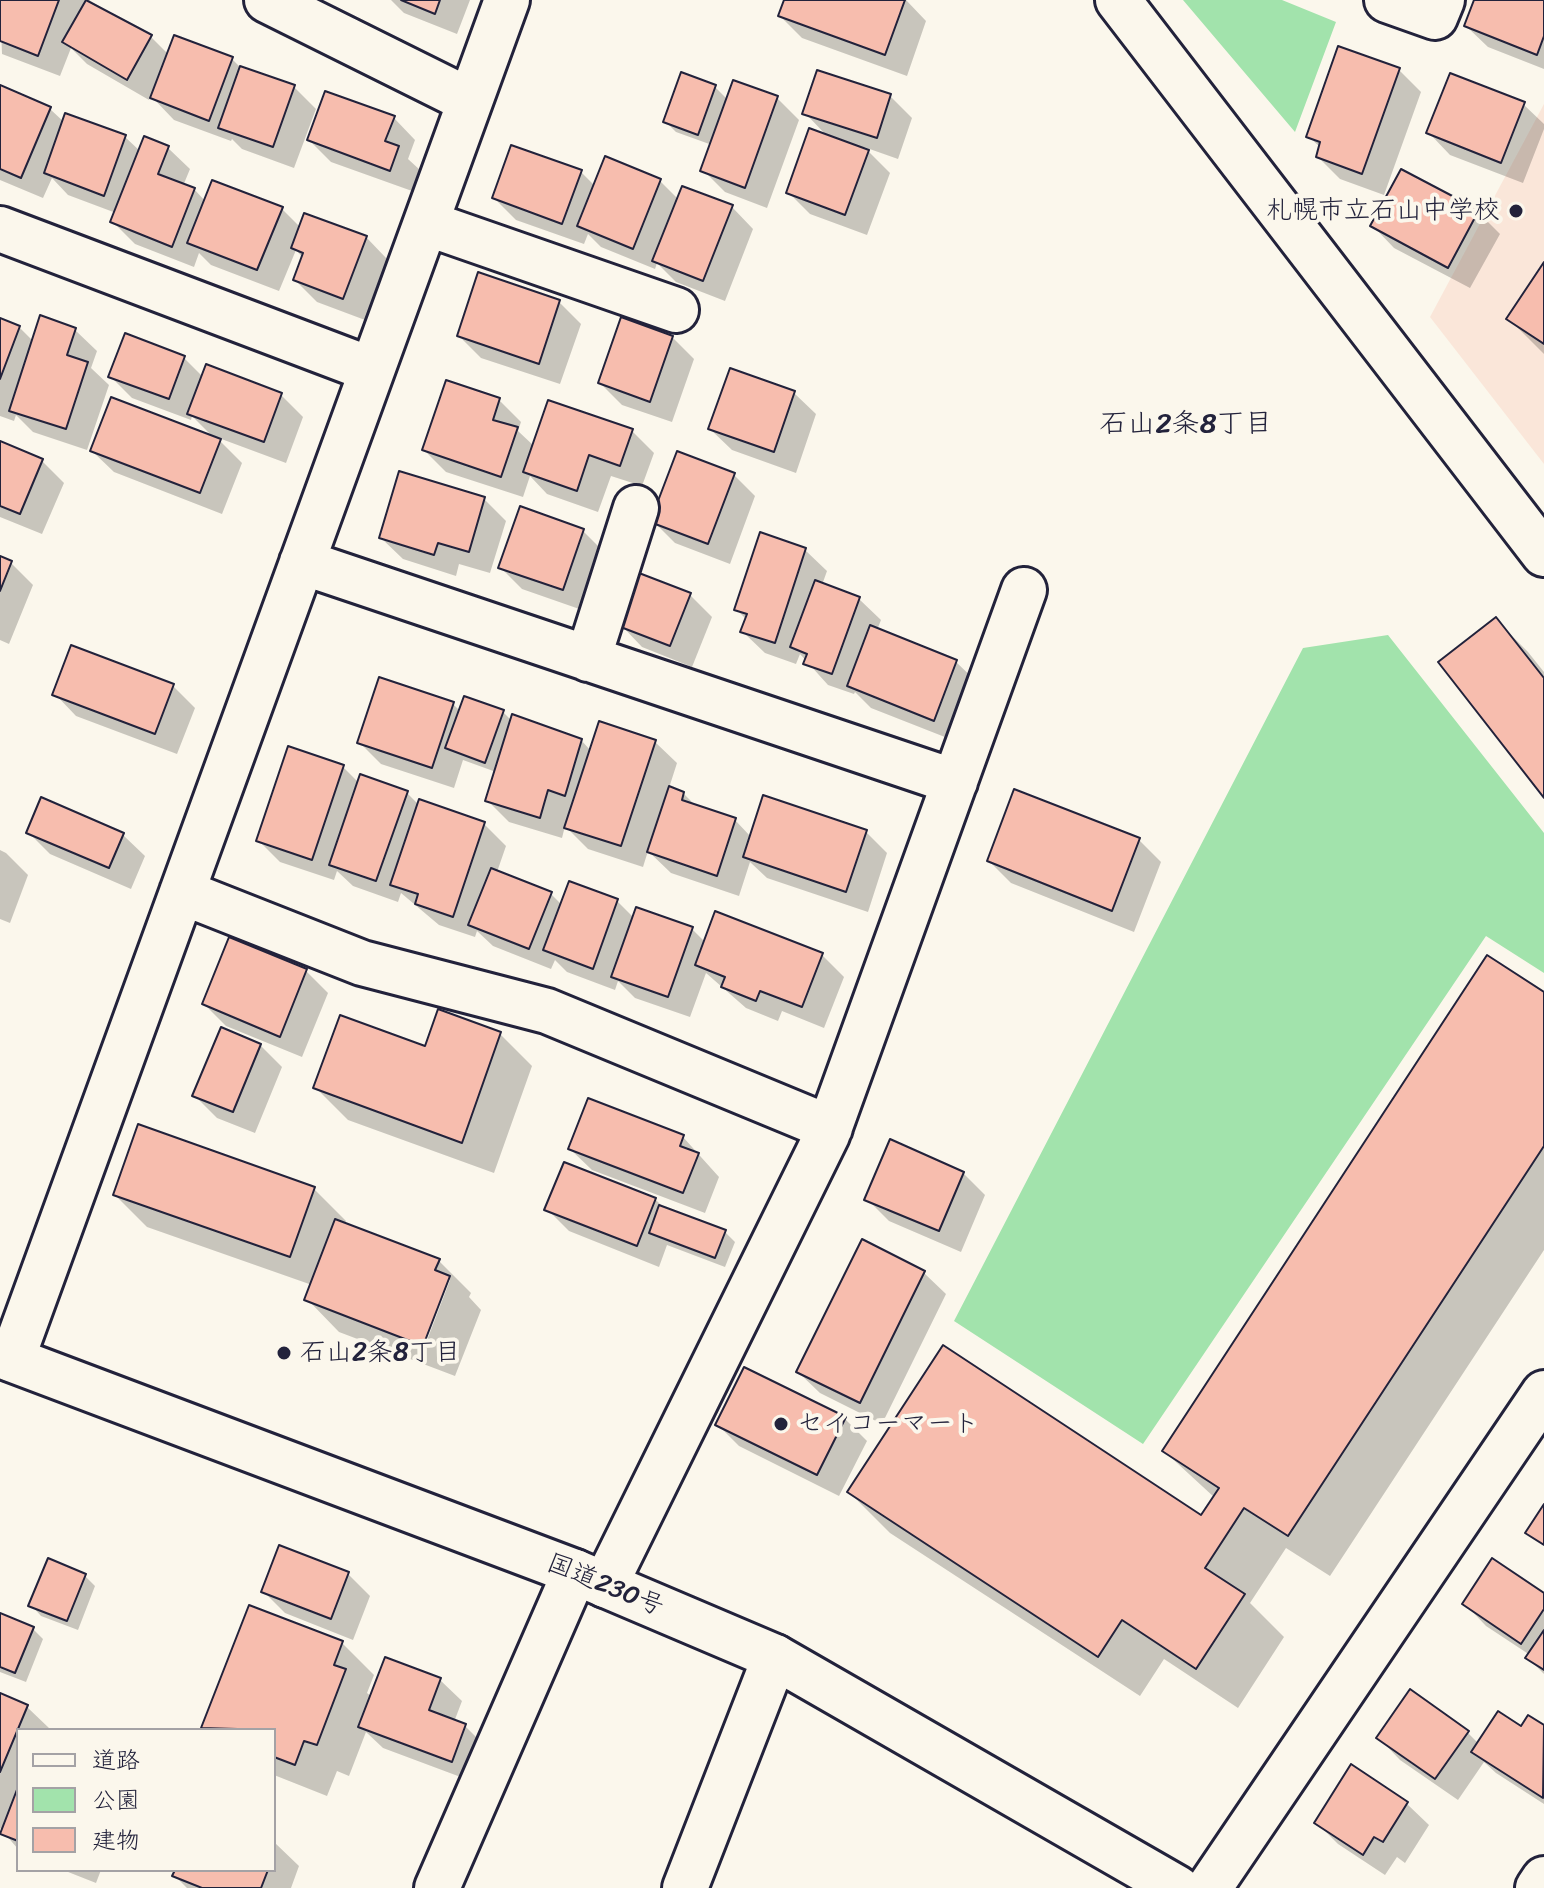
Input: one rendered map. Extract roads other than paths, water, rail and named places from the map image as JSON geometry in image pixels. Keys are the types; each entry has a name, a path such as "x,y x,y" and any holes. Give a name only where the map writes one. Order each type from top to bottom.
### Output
{"main road":[{"path":"267,0 470,101"},
{"path":"6,1357 182,892 507,0"},
{"path":"1118,0 1544,554"},
{"path":"1387,0 1435,17 1442,0"},
{"path":"426,223 676,310"},
{"path":"0,229 372,370"},
{"path":"588,659 636,508"},
{"path":"302,562 955,782"},
{"path":"437,1888 590,1579 830,1128 1024,590"},
{"path":"182,892 362,963 547,1011 830,1128"},
{"name":"国道230号","path":"6,1357 590,1579 775,1657 1177,1888"},
{"path":"1209,1888 1544,1393"},
{"path":"685,1888 775,1657"},
{"path":"1538,1888 1544,1879"}],"place":[{"name":"札幌市立石山中学校","path":"1516,211"},
{"name":"石山2条8丁目","path":"284,1353"},
{"name":"セイコーマート","path":"781,1424"}],"district":[{"name":"石山2条8丁目","path":"1186,425"}]}
